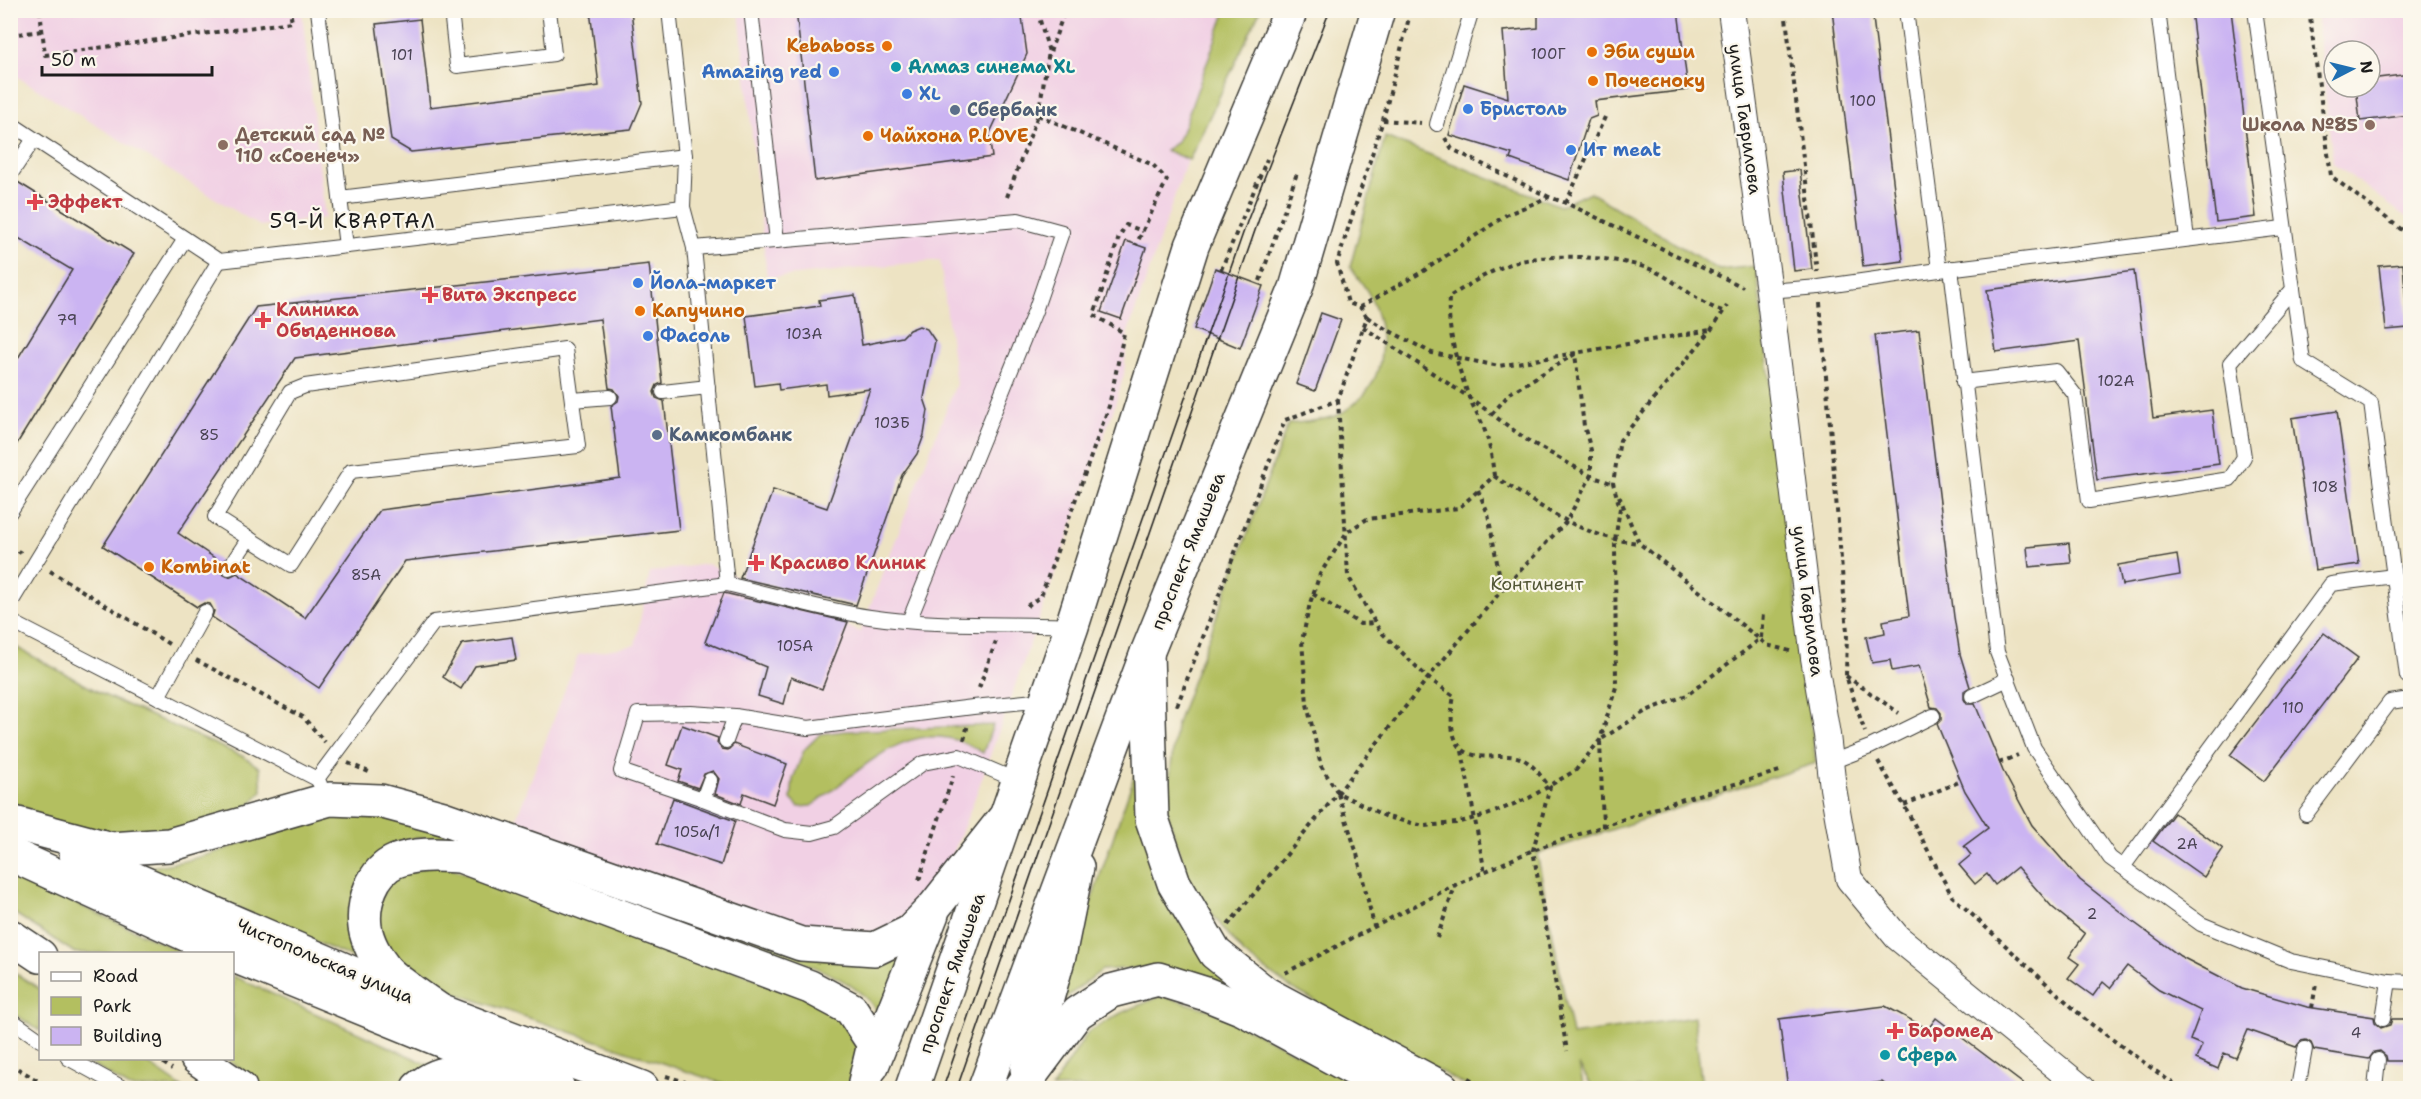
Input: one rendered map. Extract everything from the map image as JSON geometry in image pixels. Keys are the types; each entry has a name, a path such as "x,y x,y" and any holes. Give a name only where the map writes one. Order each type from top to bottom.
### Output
{"main road":[{"name":"проспект Ямашева","path":"912,1089 1072,626 1192,246 1291,10"},
{"name":"проспект Ямашева","path":"985,1089 1147,653 1296,288 1378,10"},
{"path":"1147,653 1152,819 1174,883 1215,954 1265,993 1451,1081"},
{"path":"10,824 111,849 169,845 323,789 444,818 801,944 876,950 910,932 926,896 1004,819"},
{"path":"1021,1089 1059,956 1090,802"},
{"name":"Чистопольская улица","path":"10,824 440,1011 642,1089"},
{"name":"Чистопольская улица","path":"10,854 227,952"},
{"path":"440,1011 386,970 370,944 365,926 366,902 374,878 394,862 419,855 460,856 810,987 851,1009 874,1044 864,1085"},
{"path":"864,1085 926,896"},
{"path":"10,936 39,955"},
{"name":"Чистопольская улица","path":"234,955 558,1089"},
{"path":"1021,1089 1077,1013 1111,991 1158,979 1206,994 1244,1010 1389,1089"},
{"path":"198,1060 240,1089"},
{"path":"418,1089 439,1076 464,1071 518,1089"}],"street":[{"name":"улица Гаврилова","path":"1731,10 1769,291 1814,658 1849,879 1897,937 2082,1089"}],"lane":[{"path":"318,10 346,246"},
{"path":"451,10 458,66 554,54 549,10"},
{"path":"669,10 685,156 683,207 694,248 727,585"},
{"path":"751,10 777,241"},
{"path":"1437,124 1472,10"},
{"path":"1906,10 1963,382 1997,652 2034,748 2110,858 2200,924 2291,961 2389,981 2410,981"},
{"path":"2158,10 2187,240"},
{"path":"2256,10 2283,228 2303,361 2371,403 2409,676 2410,703 2390,702 2306,814"},
{"path":"10,123 219,261 683,207"},
{"path":"10,176 34,139"},
{"path":"340,198 685,156"},
{"path":"694,248 1018,220 1062,232 1035,311 909,621"},
{"path":"1769,291 1819,287 1945,269 2283,228"},
{"path":"10,512 185,239"},
{"path":"10,604 219,261"},
{"path":"1963,382 2056,371 2075,394 2089,501 2230,479 2244,457 2230,363 2293,289"},
{"path":"566,349 572,400 578,446 351,471 291,565 216,517 290,392 305,386 566,349"},
{"path":"663,392 708,387"},
{"path":"572,400 610,397"},
{"path":"229,568 249,538"},
{"path":"2123,867 2331,584 2394,576"},
{"path":"10,621 158,697 323,789 336,753 434,622 727,585 870,617 961,625 1002,623 1072,626"},
{"path":"158,697 205,612"},
{"path":"1972,696 2008,679"},
{"path":"1018,781 959,756 923,763 834,826 812,833 785,830 621,771 638,714 691,713 735,716 808,728 1047,700"},
{"path":"726,741 735,716"},
{"path":"1831,762 1917,726 1933,716"},
{"path":"703,799 710,780"},
{"path":"2383,1019 2389,981"},
{"path":"10,1019 39,1039"},
{"path":"2298,1089 2305,1049"},
{"path":"70,1060 123,1089"},
{"path":"2375,1089 2378,1060"}],"path":[{"path":"40,10 45,55 292,22 290,10"},
{"path":"1021,13 1028,10"},
{"path":"1037,10 1049,52"},
{"path":"1007,197 1038,115 1049,52 1065,10"},
{"path":"1411,10 1383,120 1337,263 1348,303 1360,307 1367,317 1432,353 1499,366 1711,330"},
{"path":"1785,10 1819,287 1848,632 1846,676 1870,747 1904,805 1952,896 2087,1021 2179,1089"},
{"path":"2309,10 2331,176 2410,236"},
{"path":"10,35 42,31"},
{"path":"1038,115 1153,165 1167,180 1136,245"},
{"path":"1566,203 1605,117"},
{"path":"1383,120 1437,124 1452,148 1549,197 1743,287"},
{"path":"1221,270 1267,159"},
{"path":"1260,281 1297,173"},
{"path":"1360,307 1422,272 1506,215 1549,197"},
{"path":"926,896 959,756 1002,623 1041,596 1109,406 1124,333 1094,315 1119,237 1126,225 1143,231"},
{"path":"1494,476 1492,451 1456,357 1448,316 1449,297 1479,278 1511,264 1548,258 1597,259 1639,266 1677,283 1711,307 1722,311"},
{"path":"1603,827 1600,740 1616,687 1615,541 1620,508 1613,483 1620,440 1711,330 1727,306"},
{"path":"1367,317 1338,400 1348,576 1380,631 1428,678 1454,696 1450,714 1454,735 1462,750 1485,873"},
{"path":"1363,327 1470,398 1527,440 1591,476 1613,483 1640,543 1767,645 1814,658 1846,676 1917,726"},
{"path":"1492,414 1510,393 1575,354"},
{"path":"1221,932 1338,793 1428,678 1502,590 1566,522 1591,476 1592,450 1584,426 1575,354"},
{"path":"1175,711 1286,420 1338,400"},
{"path":"1374,926 1357,854 1338,793 1321,766 1307,704 1302,641 1313,594 1320,574 1347,532 1367,519 1459,508 1494,476"},
{"path":"1494,476 1566,522 1615,541 1640,543"},
{"path":"1478,490 1488,514 1502,590"},
{"path":"10,546 183,652 303,717 347,762 379,776"},
{"path":"1313,594 1360,624 1375,623"},
{"path":"1338,793 1387,817 1425,826 1456,823 1475,818 1529,798 1576,770 1600,740 1646,711 1687,695 1761,638 1763,613"},
{"path":"1462,750 1473,755 1518,757 1528,762 1550,787"},
{"path":"1281,975 1455,885 1533,850 1677,801 1783,771"},
{"path":"1904,805 1961,781"},
{"path":"1550,787 1533,850 1567,1051"},
{"path":"1437,938 1455,885"},
{"path":"10,1064 50,1089"},
{"path":"1451,1081 1485,1089"}],"shaded area":[{"name":"Детский сад № 110 «Соенеч»","path":"10,11 302,11 325,218 260,226 11,73"},
{"path":"739,11 1259,11 1186,163 1128,332 1124,374 1114,408 976,795 948,867 914,919 841,942 511,833 578,655 635,645 650,572 708,564 860,632 956,384 940,260 767,278"},
{"name":"Школа №85","path":"2316,11 2410,11 2410,220 2333,163 2326,99 2382,99 2382,39 2322,39 2322,65"}],"green space":[{"path":"1226,10 1260,11 1189,160 1165,150 1176,143 1182,132"},
{"name":"Континент","path":"1385,137 1560,206 1590,192 1719,270 1756,266 1816,763 1537,854 1572,1035 1694,1017 1702,1088 1593,1088 1579,1065 1584,1088 1470,1088 1288,986 1244,954 1191,888 1166,808 1176,726 1288,424 1326,419 1342,413 1365,394 1378,369 1381,355 1380,326 1369,294 1350,267"},
{"path":"10,644 106,696 244,757 260,768 262,791 247,808 164,834 118,840 69,830 11,801"},
{"path":"993,725 983,753 958,741 934,737 912,740 891,748 871,761 811,806 799,807 791,799 793,779 804,750 820,734"},
{"path":"1142,754 1182,922 1421,1088 1402,1088 1159,967 1102,970 1055,1006"},
{"path":"351,813 394,816 802,955 906,955 883,1021 868,1000 849,984 803,962 448,838 414,838 395,845 362,962 146,868 217,852 293,825"},
{"path":"437,863 808,997 850,1024 858,1051 848,1088 736,1088 437,985 412,969 391,950 383,939 378,912 389,880"},
{"path":"11,874 182,952 73,952 11,911"},
{"path":"10,970 39,988 39,1030 11,1012"},
{"path":"234,976 429,1065 406,1088 266,1088 228,1060 234,1060"},
{"path":"1161,996 1211,1010 1365,1088 1052,1088 1088,1032 1121,1013"},
{"path":"85,1060 142,1060 183,1088 130,1088"}],"building":[{"path":"590,10 631,10 642,103 631,129 411,152 391,140 376,24 420,19 430,107 599,86"},
{"name":"XL","path":"796,10 1021,10 1027,54 989,135 992,157 815,181"},
{"path":"1538,10 1678,10 1688,90 1595,101 1597,116 1589,119 1569,180 1510,159 1512,154 1449,135 1464,84 1508,98 1503,31 1538,28"},
{"path":"1832,10 1872,10 1903,261 1863,266"},
{"path":"2191,10 2231,10 2256,217 2216,222"},
{"path":"2410,74 2410,115 2360,121 2357,99 2382,99 2382,78"},
{"path":"1800,170 1812,269 1794,271 1783,172"},
{"path":"16,181 134,254 10,455 10,371 72,270 10,233 10,184"},
{"path":"1126,241 1146,248 1121,319 1101,312"},
{"path":"649,264 662,383 657,385 654,392 656,398 664,401 679,530 405,561 319,688 212,617 214,611 210,604 204,603 197,607 103,546 256,307","holes":["600,319 609,388 614,389 619,396 618,401 611,406 620,478 380,510 305,618 237,573 229,577 224,575 220,568 222,563 178,533 295,358"]},
{"path":"2403,264 2408,328 2386,330 2379,266"},
{"path":"1215,268 1263,286 1240,348 1194,329"},
{"path":"2134,271 2153,418 2212,410 2219,464 2097,480 2079,341 1996,352 1987,290"},
{"path":"855,295 862,345 902,337 909,330 919,326 927,329 935,341 924,398 928,410 924,435 917,454 902,475 856,605 740,578 773,490 827,508 870,389 827,395 826,384 779,390 778,383 755,386 746,316 820,306 819,300"},
{"path":"1321,313 1341,320 1315,391 1296,384"},
{"path":"1919,330 1954,617 1960,654 1970,687 1964,691 1964,699 1967,704 1975,704 2003,771 2032,825 2080,880 2132,921 2180,956 2242,988 2307,1007 2374,1017 2375,1023 2381,1028 2390,1025 2392,1019 2410,1019 2410,1061 2387,1061 2386,1056 2380,1051 2374,1052 2369,1059 2314,1050 2311,1043 2306,1040 2301,1041 2296,1047 2248,1030 2236,1058 2224,1053 2218,1069 2196,1059 2202,1045 2190,1040 2201,1011 2159,990 2127,966 2110,988 2103,982 2093,996 2068,978 2079,964 2069,957 2085,934 2052,907 2017,867 1995,885 1987,874 1975,884 1959,865 1971,855 1964,846 1988,828 1965,791 1937,724 1941,720 1941,713 1937,708 1931,707 1919,666 1892,671 1890,660 1872,663 1866,637 1885,633 1883,621 1909,616 1875,335"},
{"path":"2337,411 2359,564 2315,570 2292,418"},
{"path":"2069,543 2071,563 2029,567 2027,547"},
{"path":"2177,555 2180,575 2122,585 2118,565"},
{"path":"724,593 848,622 822,689 791,677 784,704 758,696 766,667 705,642"},
{"path":"2324,633 2358,658 2264,781 2230,755"},
{"path":"512,637 516,660 475,666 461,689 443,677 462,644"},
{"path":"682,725 718,738 717,743 722,749 728,750 734,744 787,764 773,804 744,793 741,804 715,794 719,779 713,771 704,774 698,788 678,781 682,770 668,765"},
{"path":"673,798 735,821 721,865 657,844"},
{"path":"2174,813 2223,849 2204,877 2153,841"},
{"name":"Сфера","path":"1885,1006 1928,1029 1936,1018 2030,1089 1891,1089 1882,1082 1836,1089 1788,1089 1779,1019"}],"tram line":[{"path":"943,1088 1248,219 1330,10"},
{"path":"957,1088 1267,196"}],"place":[{"name":"Kebaboss","path":"887,46"},
{"name":"Эби суши","path":"1592,52"},
{"name":"Алмаз синема XL","path":"896,67"},
{"name":"Amazing red","path":"834,72"},
{"name":"Почесноку","path":"1593,81"},
{"name":"XL","path":"907,94"},
{"name":"Бристоль","path":"1468,109"},
{"name":"Сбербанк","path":"955,110"},
{"name":"Школа №85","path":"2370,125"},
{"name":"Чайхона P.LOVE","path":"868,136"},
{"name":"Детский сад № 110 «Соенеч»","path":"223,145"},
{"name":"Ит meat","path":"1571,150"},
{"name":"Эффект","path":"35,202"},
{"name":"Йола-маркет","path":"638,283"},
{"name":"Вита Экспресс","path":"430,295"},
{"name":"Капучино","path":"640,311"},
{"name":"Клиника Обыденнова","path":"263,320"},
{"name":"Фасоль","path":"648,336"},
{"name":"Камкомбанк","path":"657,435"},
{"name":"Красиво Клиник","path":"756,563"},
{"name":"Kombinat","path":"149,567"},
{"name":"Баромед","path":"1895,1031"},
{"name":"Сфера","path":"1885,1055"}],"district":[{"name":"59-Й КВАРТАЛ","path":"353,221"}]}
